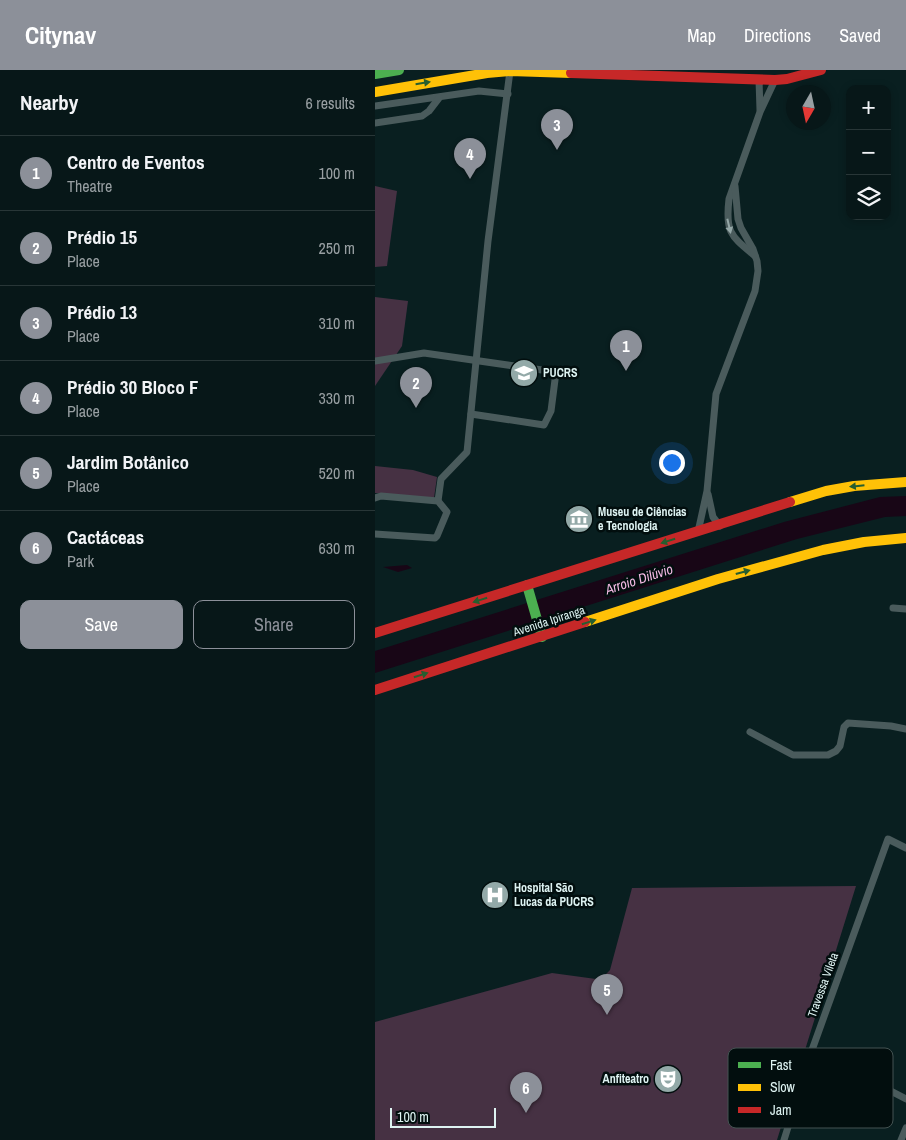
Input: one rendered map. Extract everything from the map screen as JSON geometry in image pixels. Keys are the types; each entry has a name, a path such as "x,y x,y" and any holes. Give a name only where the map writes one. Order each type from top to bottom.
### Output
{"main road":[{"path":"375,74 399,70"},
{"path":"375,92 487,73 510,71 775,80 787,79 821,70"},
{"path":"375,633 528,590 826,491 854,486 906,482"},
{"name":"Avenida Ipiranga","path":"375,690 718,579 864,542 906,538"},
{"path":"528,590 542,637"}],"street":[{"path":"438,501 441,479 467,452 488,241 510,71"},
{"path":"759,80 760,112"},
{"path":"755,257 730,234 727,225 729,199 760,112 775,80"},
{"path":"375,106 479,91 508,94"},
{"path":"375,123 422,116 429,111 439,98"},
{"path":"698,532 707,492 716,394 755,291 758,265 738,219 735,186"},
{"path":"375,361 424,353 556,372 551,411 544,424 471,414"},
{"path":"707,492 713,517 720,526"},
{"path":"375,498 381,496 438,501 447,512 435,538 375,534"},
{"path":"893,608 906,609"},
{"path":"750,732 793,755 828,755 836,751 840,746 844,727 848,723 906,729"},
{"name":"Travessa Vileta","path":"813,1048 888,838 906,848"},
{"path":"893,1092 906,1099"},
{"name":"Travessa Vileta","path":"784,1140 788,1128"},
{"path":"901,1140 906,1128"}],"shaded area":[{"path":"375,186 397,191 387,266 375,267"},
{"path":"375,297 408,301 402,346 375,386"},
{"path":"375,466 413,470 437,477 434,498 375,493"},
{"path":"856,886 806,1048 728,1048 728,1128 781,1128 777,1140 375,1140 375,1022 552,973 596,979 604,976 610,970 632,888"}],"water":[{"name":"Arroio Dilúvio","path":"906,496 906,516 885,517 797,539 375,673 375,651 784,522 880,497"},
{"path":"407,565 412,568 398,572 383,567"}],"traffic: fast":[{"path":"375,74 399,70"},
{"path":"527,585 542,637"}],"traffic: slow":[{"path":"375,92 487,73 510,71 571,73"},
{"path":"790,502 826,491 854,486 906,482"},
{"path":"585,622 718,579 823,550 864,542 906,538"}],"traffic: jam":[{"path":"571,73 775,80 787,79 821,70"},
{"path":"375,633 790,502"},
{"path":"375,690 585,622"}],"place":[{"name":"Prédio 13","path":"557,150"},
{"name":"Prédio 30 Bloco F","path":"470,179"},
{"name":"Centro de Eventos","path":"626,371"},
{"name":"PUCRS","path":"524,373"},
{"name":"Prédio 15","path":"416,408"},
{"name":"Museu de Ciências e Tecnologia","path":"579,519"},
{"name":"Hospital São Lucas da PUCRS","path":"495,895"},
{"name":"Jardim Botânico","path":"607,1015"},
{"name":"Anfiteatro","path":"668,1079"},
{"name":"Cactáceas","path":"526,1113"}]}
